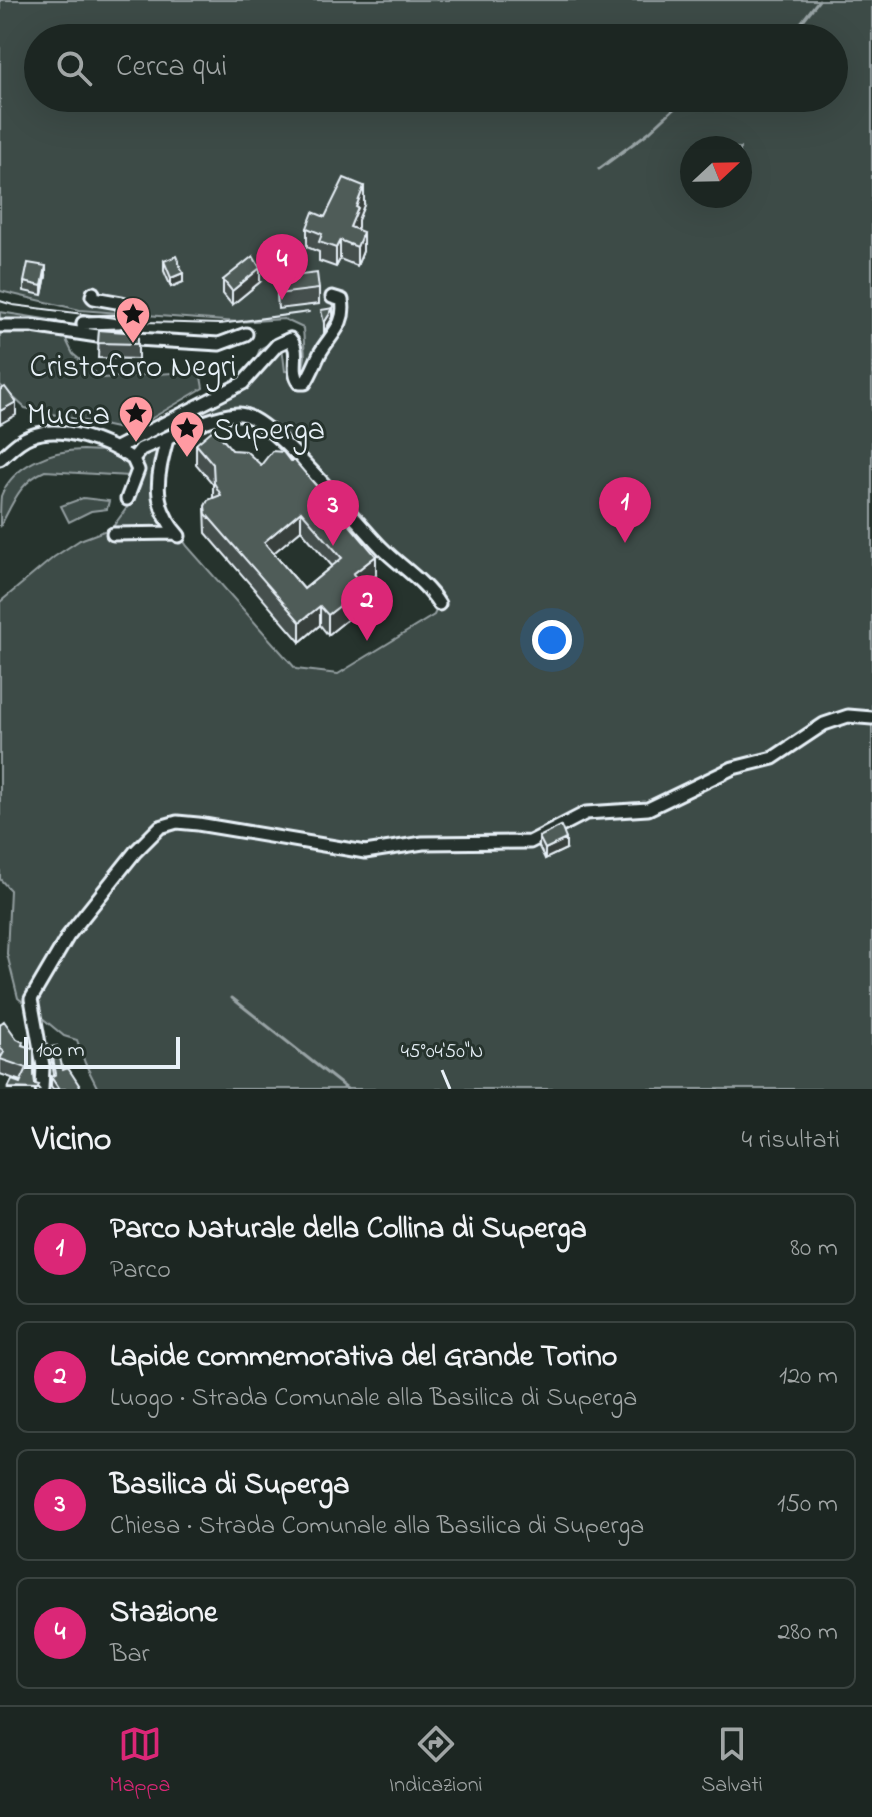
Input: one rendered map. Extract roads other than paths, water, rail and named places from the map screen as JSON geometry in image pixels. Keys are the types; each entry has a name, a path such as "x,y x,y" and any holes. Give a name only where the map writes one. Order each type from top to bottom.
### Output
{"street":[{"path":"93,293 94,298 122,303 123,309"},
{"path":"116,448 243,383 266,356 285,340 290,339 296,347 295,375 300,383 305,383 324,347 338,329 342,300 332,297"},
{"path":"84,334 83,323 119,322"},
{"path":"0,326 32,326 84,334 219,344 246,334"},
{"path":"0,459 30,436 55,432 136,455 217,418 238,413 252,416 282,441 383,549 432,592 439,604"},
{"path":"113,534 178,535 159,504 157,477 167,439"},
{"path":"127,499 138,470 136,455"},
{"path":"136,476 157,477"},
{"path":"42,1089 43,1066 31,999 68,936 135,852 160,827 177,822 198,824 365,852 423,843 530,842 586,813 648,809 733,768 773,758 824,724 848,716 872,718"}],"waterway":[{"path":"800,24 819,0"},
{"path":"599,169 670,112"},
{"path":"232,998 347,1089"}],"tram line":[{"path":"0,301 146,322 220,324 309,312"}],"place":[{"name":"Stazione","path":"282,300"},
{"name":"Cristoforo Negri","path":"133,345"},
{"name":"Mucca","path":"136,444"},
{"name":"Superga","path":"187,459"},
{"name":"Parco Naturale della Collina di Superga","path":"625,543"},
{"name":"Basilica di Superga","path":"333,546"},
{"name":"Lapide commemorativa del Grande Torino","path":"367,641"}]}
